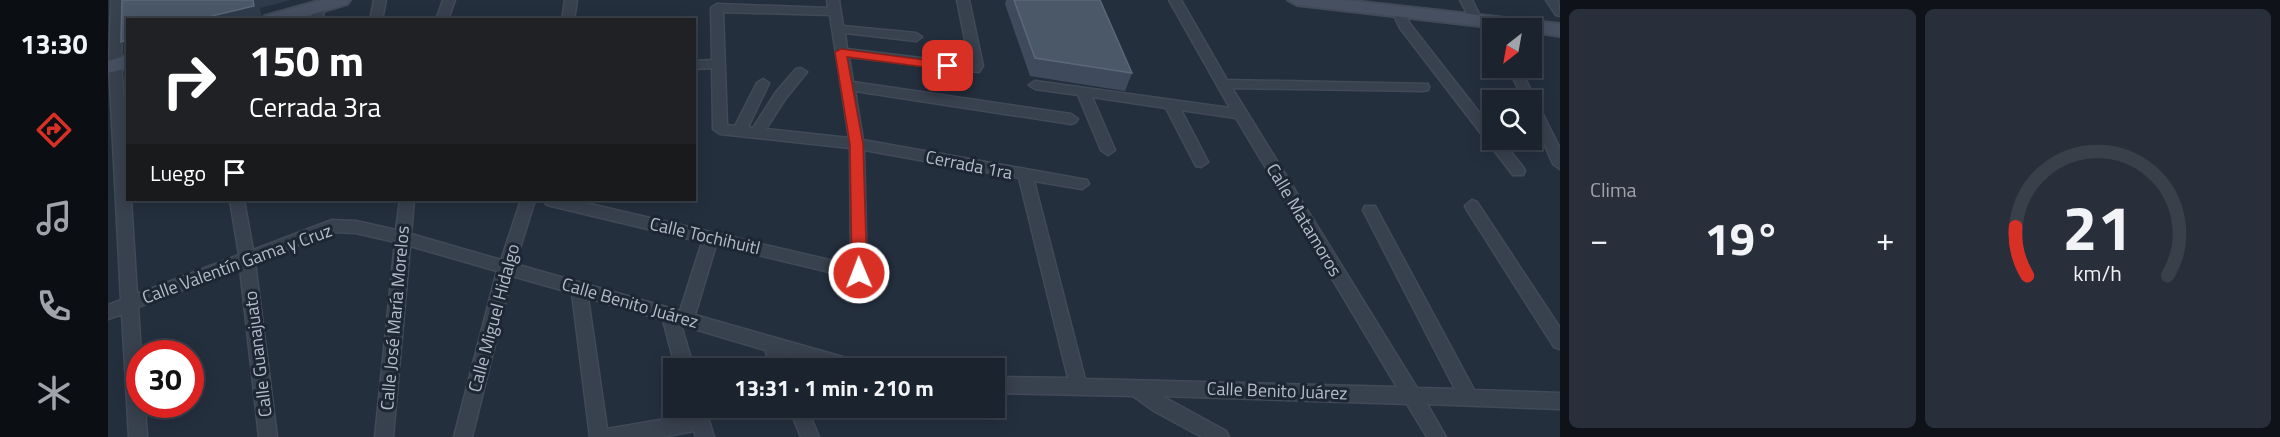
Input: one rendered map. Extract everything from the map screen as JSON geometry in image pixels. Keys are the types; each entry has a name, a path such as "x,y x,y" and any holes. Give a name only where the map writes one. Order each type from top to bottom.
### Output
{"street":[{"path":"117,0 117,64 113,105 119,153 138,437"},
{"path":"285,18 318,13 340,0"},
{"path":"376,18 380,0"},
{"path":"443,18 449,0"},
{"path":"568,18 571,0"},
{"path":"841,52 975,69 977,66 963,0"},
{"name":"Calle Matamoros","path":"1174,0 1240,114 1437,437"},
{"path":"1297,0 1387,7 1482,22"},
{"path":"1466,0 1484,18"},
{"path":"1552,0 1560,12"},
{"path":"696,65 718,64 717,9 834,6 857,144"},
{"path":"1387,7 1404,25 1482,125"},
{"path":"1542,28 1560,30"},
{"path":"838,29 916,37"},
{"name":"Cerrada 1ra","path":"718,64 720,129 857,144 1026,176 1082,184"},
{"path":"757,133 781,95 801,72"},
{"path":"740,130 763,83"},
{"path":"1223,84 1423,87"},
{"path":"847,85 1071,119"},
{"path":"1035,85 1240,114"},
{"path":"1083,92 1108,150"},
{"path":"1171,104 1200,162"},
{"path":"1542,126 1560,164"},
{"name":"Calle Tochihuitl","path":"555,201 859,273 857,144"},
{"path":"1502,150 1518,171"},
{"path":"1026,176 1078,386"},
{"name":"Calle Guanajuato","path":"237,201 247,259 268,437"},
{"name":"Calle José María Morelos","path":"384,437 406,201"},
{"name":"Calle Miguel Hidalgo","path":"462,437 506,268 528,201"},
{"path":"1472,206 1560,342"},
{"path":"1371,210 1469,398"},
{"name":"Calle Valentín Gama y Cruz","path":"108,312 333,226 356,227 404,238"},
{"path":"684,358 678,316 711,237"},
{"name":"Calle Benito Juárez","path":"404,238 819,358"},
{"path":"579,288 599,437"},
{"path":"771,344 777,358"},
{"name":"Calle Benito Juárez","path":"1005,385 1409,394 1560,401"},
{"path":"1135,387 1197,432 1220,437"},
{"path":"802,418 810,437"},
{"path":"609,437 700,422"}],"building":[{"path":"122,0 253,0 254,6 203,18 126,18 126,41 121,42"},
{"path":"1014,0 1100,0 1132,73 1035,58"}],"route":[{"path":"859,273 857,144 841,52 948,66"}]}
